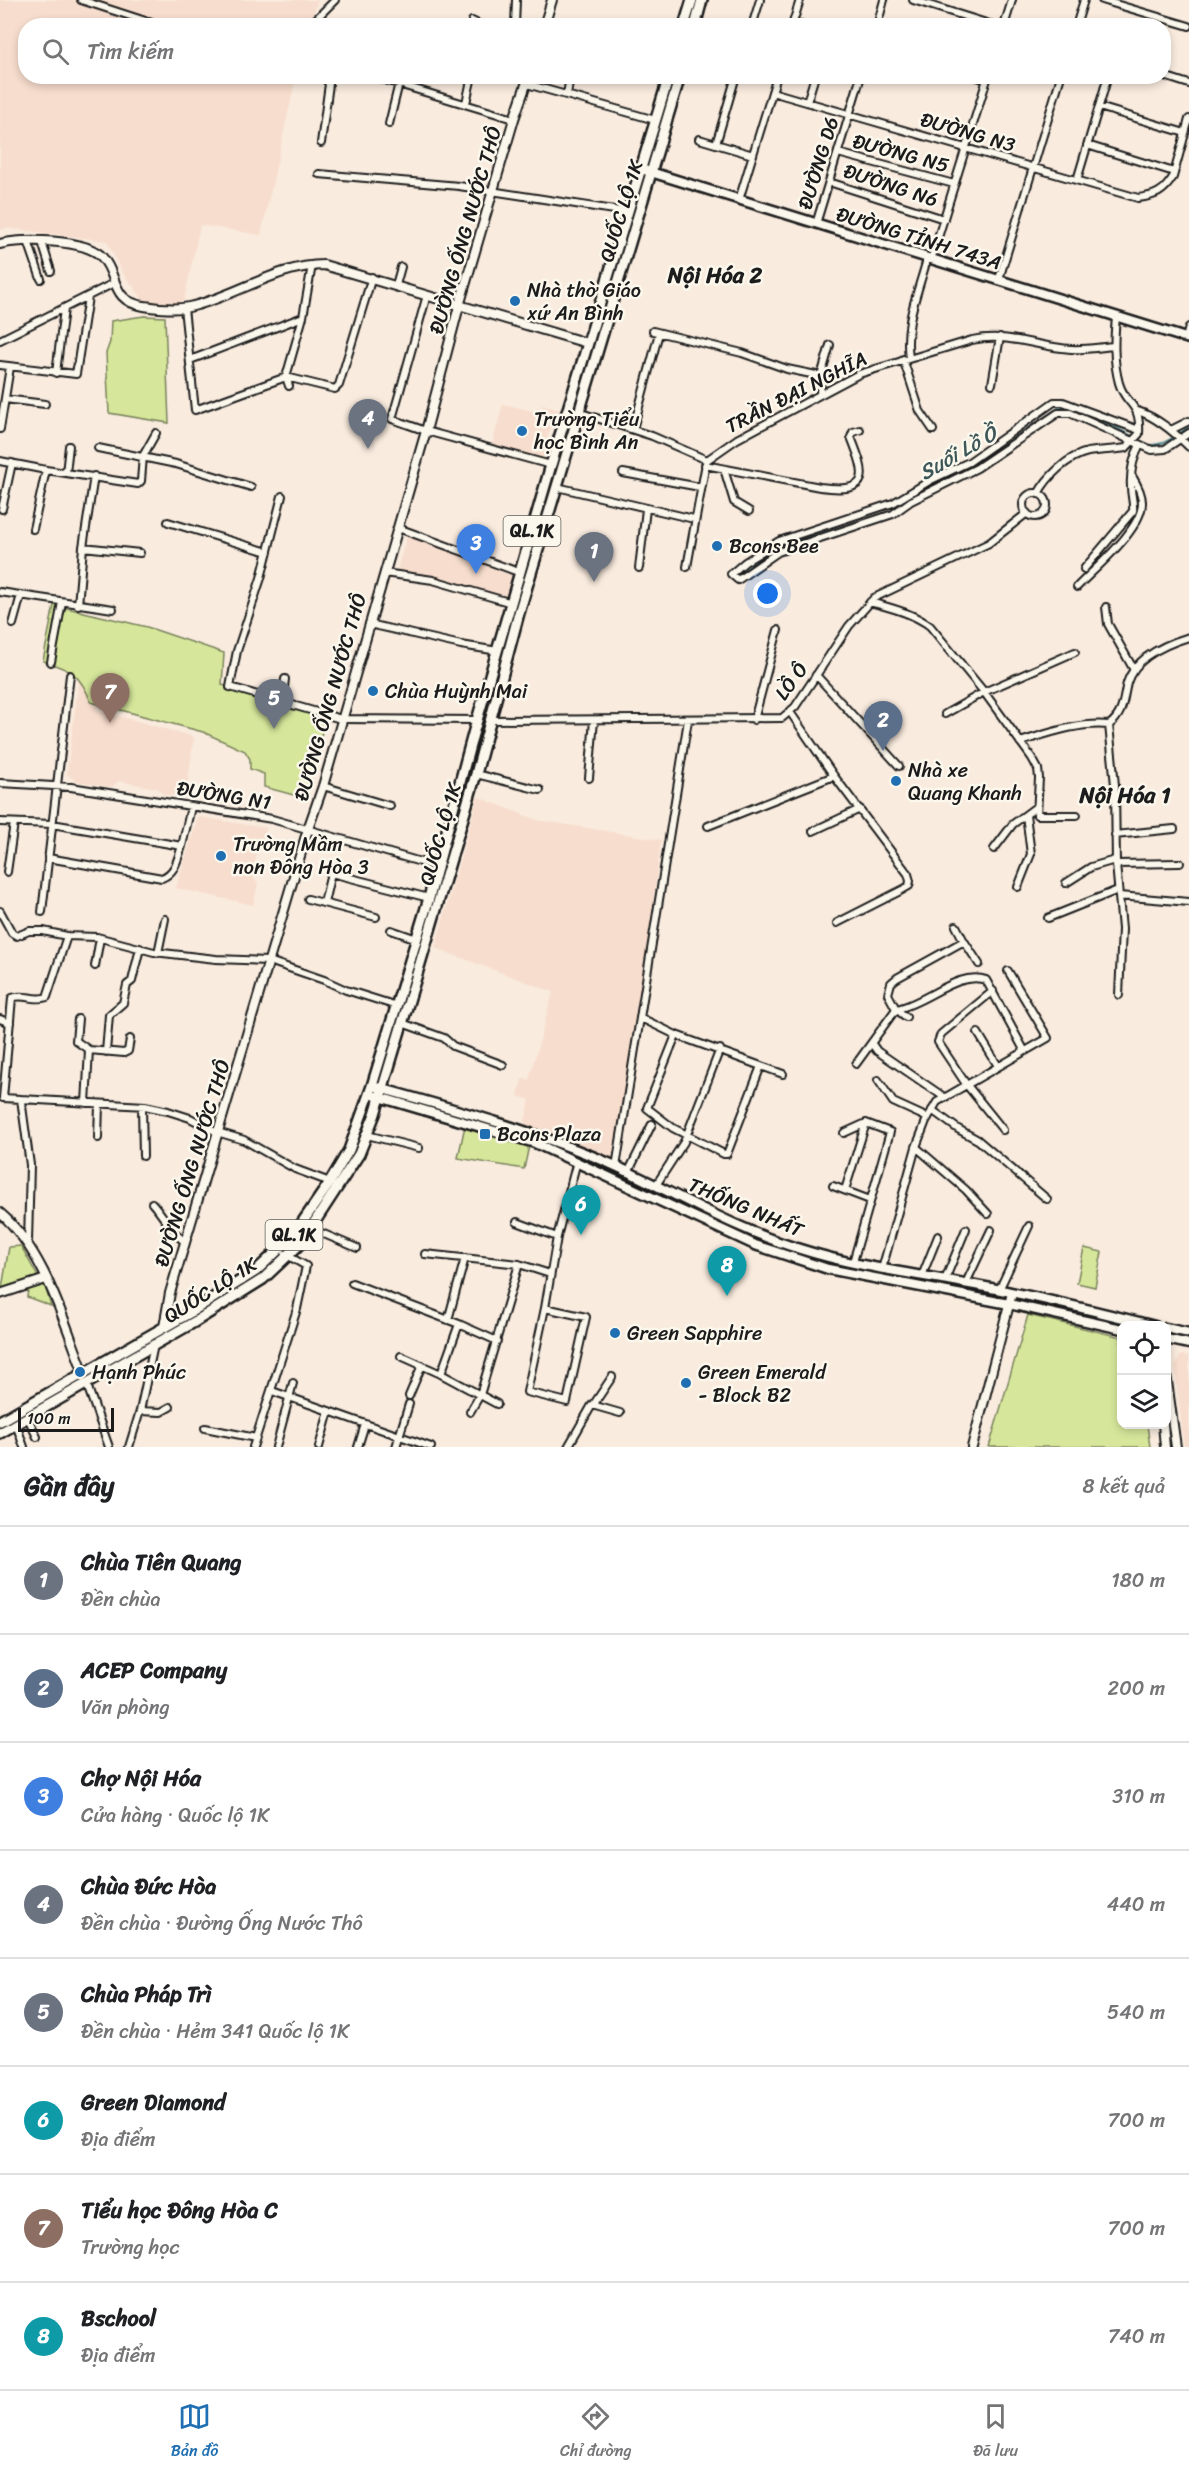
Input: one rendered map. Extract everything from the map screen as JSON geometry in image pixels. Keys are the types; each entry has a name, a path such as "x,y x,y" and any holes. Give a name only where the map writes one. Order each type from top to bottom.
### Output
{"main road":[{"path":"686,18 692,0"},
{"path":"697,18 702,0"},
{"name":"QUỐC LỘ 1K","path":"0,1421 248,1276 292,1237 349,1150 371,1090 417,939 551,465 666,84"},
{"name":"QUỐC LỘ 1K","path":"0,1433 255,1285 288,1257 312,1229 359,1155 381,1093 417,974 476,774 519,613 678,84"},
{"name":"ĐƯỜNG TỈNH 743A","path":"640,169 1187,338"},
{"path":"587,343 598,346"},
{"path":"478,720 490,720"},
{"path":"407,971 417,974"},
{"name":"THỐNG NHẤT","path":"371,1090 535,1143 755,1245 802,1261 828,1269 1009,1304 1117,1328"},
{"name":"THỐNG NHẤT","path":"381,1093 484,1117 538,1136 616,1167 760,1234 800,1250 882,1269 999,1290 1134,1321"},
{"path":"624,1183 628,1173"},
{"path":"292,1237 299,1245"},
{"path":"1171,1328 1188,1330"},
{"path":"1171,1340 1189,1344"}],"street":[{"path":"81,0 136,18"},
{"path":"317,18 335,0"},
{"path":"515,18 516,0"},
{"path":"546,18 552,0"},
{"path":"754,18 760,0"},
{"path":"795,18 800,0"},
{"path":"879,18 884,0"},
{"path":"913,0 970,18"},
{"path":"1006,18 1012,0"},
{"path":"1078,18 1084,0"},
{"path":"1102,0 1162,18"},
{"path":"1171,21 1189,26"},
{"path":"1171,78 1189,84"},
{"path":"321,143 329,84"},
{"path":"389,124 399,84"},
{"path":"402,84 514,119"},
{"path":"466,103 470,84"},
{"name":"ĐƯỜNG ỐNG NƯỚC THÔ","path":"164,1327 170,1293 184,1242 308,829 323,786 426,431 459,306 514,119 527,84"},
{"path":"538,84 567,95 655,120"},
{"path":"567,95 569,84"},
{"path":"716,144 734,84"},
{"path":"739,200 774,84"},
{"path":"807,102 813,84"},
{"name":"ĐƯỜNG D6","path":"816,224 859,84"},
{"path":"933,430 920,411 906,359 909,320 944,219 986,84"},
{"path":"999,279 1058,84"},
{"path":"1077,180 1106,84"},
{"name":"ĐƯỜNG N3","path":"772,92 1138,198 1156,196 1169,184 1174,172"},
{"path":"1099,107 1185,133"},
{"path":"1087,145 1174,172 1189,119"},
{"path":"699,139 753,155"},
{"name":"ĐƯỜNG N5","path":"838,153 954,184"},
{"path":"319,174 459,186 627,212"},
{"name":"ĐƯỜNG N6","path":"829,182 944,219"},
{"path":"28,242 41,279"},
{"path":"42,242 51,271"},
{"path":"0,244 60,243 93,250 106,262 119,292 133,303 184,308 293,269 312,265 337,267 459,306 587,343"},
{"path":"289,386 286,377 303,317 312,265"},
{"path":"396,285 400,267"},
{"path":"184,308 196,410 286,377 332,389 337,387 372,278"},
{"path":"0,340 114,284"},
{"path":"427,295 393,420 551,465"},
{"path":"0,365 56,373 77,373 88,297"},
{"path":"56,373 64,309"},
{"path":"190,360 303,317"},
{"path":"1116,317 1114,346 1119,383 1125,396 1138,411 1150,415 1189,447"},
{"path":"1187,338 1189,327"},
{"path":"633,429 656,332 742,353 787,369 821,376"},
{"path":"992,384 1000,337"},
{"name":"TRẦN ĐẠI NGHĨA","path":"706,462 737,440 859,374 972,339 1000,337 1070,349 1114,346"},
{"path":"820,394 821,376 830,345"},
{"path":"0,429 10,367"},
{"path":"5,399 45,404"},
{"path":"1136,436 1058,401 969,462 931,480 893,503 846,525 778,552 738,580 731,574 745,562 779,541 846,525 893,514 911,501 977,468 1058,412 1070,413 1136,436"},
{"path":"1138,411 1136,436 1140,445 1152,450 1165,449 1189,421"},
{"path":"578,412 633,429 724,469 826,488 851,487 860,482 862,477 860,456 851,437 853,432 860,430"},
{"path":"0,461 140,483 143,456 156,433"},
{"path":"1176,435 1189,433"},
{"name":"LỒ Ô","path":"1038,494 1046,480 1076,457 1085,453 1126,448 1136,436"},
{"path":"1084,569 1128,520 1133,511 1134,504 1130,489 1134,456 1140,445"},
{"path":"66,473 69,446"},
{"path":"98,448 143,456 251,488"},
{"path":"687,567 706,462"},
{"path":"2,508 12,463"},
{"path":"724,469 734,502 749,511"},
{"path":"33,529 46,470"},
{"path":"623,473 700,487"},
{"path":"1077,587 1134,528 1142,503 1139,488 1132,475"},
{"path":"78,605 83,547 94,477"},
{"path":"556,487 694,519"},
{"name":"LỒ Ô","path":"1038,494 1045,500 1045,511 1035,516 1027,513 1023,508 1024,501 1029,495 1038,494"},
{"path":"282,496 268,552 237,651 230,687 342,719 478,720"},
{"path":"639,568 646,509"},
{"name":"LỒ Ô","path":"490,720 754,720 782,718 790,712 849,626 870,602 880,594 989,543 1027,513"},
{"path":"168,522 268,552"},
{"path":"398,528 521,573"},
{"path":"83,547 140,553"},
{"path":"384,573 433,580 512,603"},
{"path":"0,592 113,609"},
{"path":"13,624 21,595"},
{"path":"51,662 62,602"},
{"path":"870,602 895,609 922,620 930,626 984,692 1038,769 1037,814 1039,816 1077,815"},
{"path":"1106,607 1108,624 1134,670"},
{"path":"369,624 498,651"},
{"path":"754,720 778,630"},
{"path":"1109,725 1120,714 1128,682 1134,670 1147,657 1189,637"},
{"path":"945,714 984,692 1075,652"},
{"path":"42,912 70,675"},
{"path":"816,675 898,766"},
{"path":"282,702 285,679"},
{"path":"790,712 834,776 908,874 910,881 909,886 837,923"},
{"path":"589,778 594,720"},
{"path":"616,1167 688,720"},
{"path":"1020,742 1066,728 1109,725"},
{"path":"1109,725 1115,785 1116,862 1122,929 1119,995"},
{"path":"476,774 540,790"},
{"path":"708,826 834,776"},
{"name":"ĐƯỜNG N1","path":"0,783 57,785 272,819 438,867"},
{"path":"323,786 390,806"},
{"path":"48,858 162,878 171,874 175,867 191,807"},
{"path":"994,849 1009,828 1036,807"},
{"path":"813,831 860,809"},
{"path":"1018,887 1031,854 1026,815"},
{"path":"0,822 52,825 182,846"},
{"path":"7,872 14,823"},
{"path":"1115,835 1174,829"},
{"path":"1066,883 1091,867 1116,862 1180,863"},
{"path":"324,903 331,873 429,898"},
{"path":"1048,918 1119,893 1189,902"},
{"path":"308,899 376,917"},
{"path":"0,912 15,935 36,931 100,938 158,953 216,959 269,961 346,990 397,1006"},
{"path":"158,953 165,919"},
{"path":"956,926 979,964"},
{"path":"390,930 417,939"},
{"path":"67,936 47,997 43,1000 17,996 12,998 3,1098 142,1106 190,1118 217,1132 244,1140 295,1169 330,1182"},
{"path":"95,966 100,938"},
{"path":"906,1017 896,1009 888,994 891,983 964,941"},
{"path":"106,1052 109,1015 123,1004 127,985 132,981 140,948"},
{"path":"882,1269 916,1147 932,1110 944,1097 1048,1038 1008,971"},
{"path":"856,1064 896,1009 906,1007 963,979 976,976 986,980 1023,1048"},
{"path":"993,991 941,1034 938,1040 942,1051 1003,1130"},
{"path":"641,1018 676,1035 720,1049 783,1074"},
{"path":"0,1019 10,1023"},
{"path":"78,1019 76,1041 89,1050 128,1051 130,1039"},
{"path":"402,1023 444,1038 453,1046 503,1065"},
{"path":"978,1033 998,1066"},
{"path":"676,1035 646,1106 673,1128 727,1154 761,1066"},
{"path":"872,1044 878,1051 944,1097"},
{"path":"656,1185 684,1142 720,1049"},
{"path":"86,1103 89,1050"},
{"path":"878,1080 893,1102 927,1118"},
{"path":"21,1099 30,1166 28,1242"},
{"path":"98,1138 99,1104"},
{"path":"142,1106 143,1156"},
{"path":"932,1110 957,1129 978,1140 1047,1199"},
{"path":"845,1190 866,1123"},
{"path":"844,1133 866,1123 890,1132 853,1262"},
{"path":"628,1173 652,1124"},
{"path":"367,1135 419,1148"},
{"path":"916,1147 959,1184 988,1214"},
{"path":"545,1308 586,1317 567,1402 527,1392 557,1237 577,1161"},
{"path":"833,1186 870,1200"},
{"path":"152,1203 166,1218 173,1233 184,1242"},
{"path":"0,1213 28,1242 46,1279 84,1373"},
{"path":"517,1222 557,1237"},
{"path":"999,1290 1029,1226"},
{"path":"312,1229 357,1248"},
{"path":"945,1280 966,1229"},
{"path":"966,1283 991,1230"},
{"path":"922,1276 938,1236"},
{"path":"253,1447 297,1309 306,1266 280,1250"},
{"path":"425,1254 519,1264 550,1274"},
{"path":"448,1320 465,1258"},
{"path":"470,1412 480,1395 519,1264"},
{"path":"0,1294 46,1279"},
{"path":"352,1283 497,1341"},
{"path":"972,1447 1012,1293"},
{"path":"441,1374 459,1324"},
{"path":"129,1447 140,1411 154,1345"},
{"path":"401,1356 497,1404"},
{"path":"409,1396 422,1365"},
{"path":"1167,1375 1176,1447"},
{"path":"568,1447 612,1377"},
{"path":"276,1447 294,1383"},
{"path":"87,1384 109,1447"},
{"path":"272,1391 431,1447"},
{"path":"396,1447 410,1404"},
{"path":"594,1404 620,1413"},
{"path":"140,1411 161,1412 170,1407"},
{"path":"319,1447 329,1411"},
{"path":"28,1418 38,1437"},
{"path":"16,1424 24,1447"},
{"path":"358,1447 365,1424"},
{"path":"205,1428 256,1438"},
{"path":"1164,1429 1166,1447"}],"shaded area":[{"path":"0,0 318,0 312,18 18,18 18,84 294,84 261,235 200,225 184,300 174,306 145,302 122,272 107,241 7,228 0,230"},
{"name":"Trường Tiểu học Bình An","path":"503,404 536,412 537,407 541,408 543,405 559,410 554,427 550,429 547,439 549,443 544,460 492,445"},
{"path":"407,536 517,577 509,601 397,570"},
{"path":"80,671 90,672 97,710 194,737 186,796 164,795 157,788 119,781 111,787 76,781 67,774"},
{"path":"478,797 537,820 661,840 641,995 614,1162 524,1125 530,1100 518,1096 522,1079 529,1080 553,992 435,948"},
{"name":"Trường Mầm non Đông Hòa 3","path":"198,817 266,828 262,846 257,851 253,877 258,884 253,905 176,888"},
{"path":"1181,1355 1189,1356 1189,1447 1184,1447 1175,1366"}],"green space":[{"path":"144,316 165,317 169,423 109,413 106,353 110,342 111,321"},
{"path":"54,605 147,627 224,653 222,685 326,716 305,798 264,787 264,774 250,769 250,759 245,751 203,732 91,702 83,685 74,674 43,661"},
{"path":"466,1121 530,1141 524,1169 458,1158"},
{"path":"21,1246 38,1277 2,1288 9,1247"},
{"path":"1084,1248 1102,1252 1095,1287 1077,1283"},
{"path":"44,1283 51,1306 27,1297 28,1289"},
{"path":"1028,1315 1117,1336 1117,1429 1148,1429 1150,1447 989,1447"}],"waterway":[{"name":"Suối Lồ Ồ","path":"901,505 907,499 974,465 1058,408 1091,416 1149,445 1165,442 1189,427"},
{"name":"Suối Lồ Ồ","path":"740,573 775,548 894,510"}],"place":[{"name":"Nhà thờ Giáo xứ An Bình","path":"515,301"},
{"name":"Trường Tiểu học Bình An","path":"522,431"},
{"name":"Chùa Đức Hòa","path":"368,449"},
{"name":"Bcons Bee","path":"717,546"},
{"name":"Chợ Nội Hóa","path":"476,574"},
{"name":"Chùa Tiên Quang","path":"594,582"},
{"name":"Chùa Huỳnh Mai","path":"373,691"},
{"name":"Tiểu học Đông Hòa C","path":"110,723"},
{"name":"Chùa Pháp Trì","path":"274,729"},
{"name":"ACEP Company","path":"883,751"},
{"name":"Nhà xe Quang Khanh","path":"896,781"},
{"name":"Trường Mầm non Đông Hòa 3","path":"221,856"},
{"name":"Bcons Plaza","path":"485,1134"},
{"name":"Green Diamond","path":"581,1235"},
{"name":"Bschool","path":"727,1296"},
{"name":"Green Sapphire","path":"615,1333"},
{"name":"Hạnh Phúc","path":"80,1372"},
{"name":"Green Emerald - Block B2","path":"686,1383"}],"district":[{"name":"Nội Hóa 2","path":"715,275"},
{"name":"Nội Hóa 1","path":"1125,795"}]}
